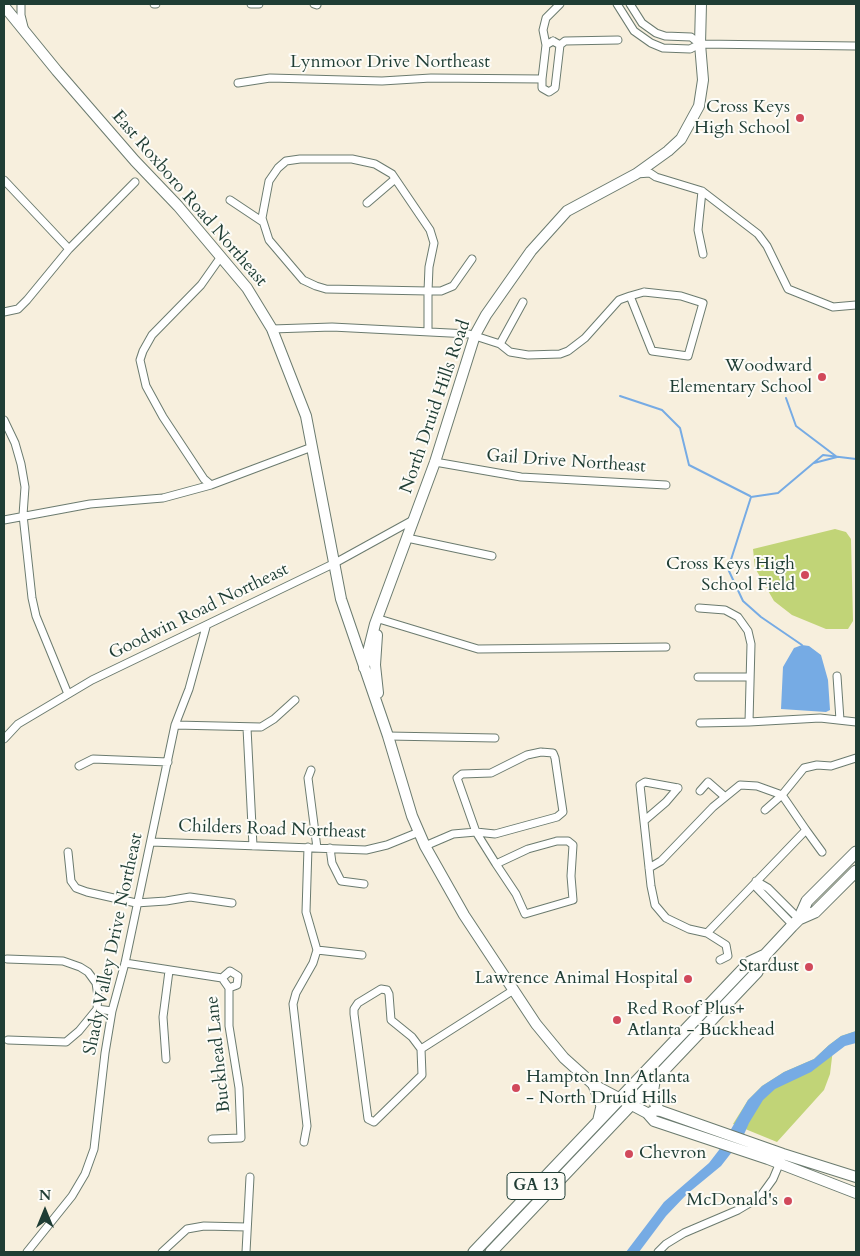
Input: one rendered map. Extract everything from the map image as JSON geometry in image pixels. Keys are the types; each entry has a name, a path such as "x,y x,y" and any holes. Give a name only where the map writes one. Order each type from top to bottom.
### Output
{"main road":[{"name":"North Druid Hills Road","path":"364,668 368,648 435,462 475,335 486,315 531,252 567,211 636,174 668,151 681,138 699,106 703,80 700,44 701,4"},
{"name":"East Roxboro Road Northeast","path":"4,6 135,161 178,206 247,288 272,328 306,416 341,599 380,716"},
{"path":"379,619 374,665 380,716 419,832 464,915 512,992 564,1058 594,1085 618,1100 631,1106 653,1111 705,1133 781,1159 856,1193"},
{"name":"GA 13","path":"491,1252 757,972 765,955 796,922 807,901 856,852"},
{"name":"GA 13","path":"796,922 815,912 856,871"},
{"name":"GA 13","path":"474,1252 750,962 765,955"},
{"path":"653,1111 652,1094 654,1082"},
{"path":"594,1085 602,1106 598,1121"},
{"path":"781,1159 856,1177"}],"street":[{"path":"21,4 21,15 27,34"},
{"path":"251,4 259,4"},
{"path":"560,4 546,18 544,30 546,45 542,88 548,92 555,88 560,46 564,41 618,40"},
{"path":"617,4 634,31 651,44 663,48 690,49 700,44 765,47 856,46"},
{"path":"630,4 642,23 656,33 665,36 691,37 700,44"},
{"path":"546,45 553,41 560,46"},
{"name":"Lynmoor Drive Northeast","path":"238,83 270,78 382,81 431,78 542,79"},
{"path":"428,331 428,291 429,267 434,243 430,230 394,174 375,164 352,159 300,159 286,161 278,168 269,181 263,204 263,222 269,240 303,280 316,286 326,289 428,291 442,291 453,286 472,260"},
{"path":"636,174 650,173 656,178 702,190 758,234 767,246 788,288 833,307 856,305"},
{"path":"367,203 394,174"},
{"path":"4,180 69,249"},
{"path":"4,312 18,309 69,249 135,182"},
{"path":"702,190 698,230 703,254"},
{"path":"230,200 263,222"},
{"path":"211,485 204,479 163,417 146,386 140,360 143,350 152,335 201,284 220,258"},
{"path":"272,328 332,327 475,335 500,344 510,352 528,355 560,354 568,351 585,338 618,300 630,296 644,292 681,296 703,303 688,356 652,351 630,296"},
{"path":"500,344 523,302"},
{"path":"4,420 15,443 25,487 23,515 28,569 36,616 68,694"},
{"path":"4,520 90,504 163,498 211,485 312,447"},
{"name":"Gail Drive Northeast","path":"435,462 521,478 666,484"},
{"name":"Goodwin Road Northeast","path":"4,739 18,724 92,680 206,627 335,563 413,520"},
{"path":"408,538 492,556"},
{"path":"699,608 725,610 738,617 748,631 751,644 749,722"},
{"path":"379,619 478,649 666,648"},
{"name":"Shady Valley Drive Northeast","path":"27,1252 66,1204 88,1166 94,1149 104,1054 112,1011 125,963 136,903 151,842 175,726 189,689 206,627"},
{"path":"698,676 750,677"},
{"path":"837,676 840,720"},
{"path":"175,726 260,727 274,719 295,700"},
{"path":"700,723 820,718 856,722"},
{"path":"247,728 253,846"},
{"path":"388,736 495,738"},
{"path":"425,846 453,834 476,832 495,834 557,816 563,812 561,790 553,753 527,755 491,773 462,774 457,778 476,832 496,864 516,894 525,914 573,900 571,876 573,845 568,841 542,844 496,864"},
{"path":"766,810 782,795 804,768 817,765 831,766 856,758"},
{"path":"79,766 93,759 168,762"},
{"path":"311,770 308,778 317,848"},
{"path":"645,820 666,802 678,788 645,782 640,785 655,905 666,918 707,933 726,945 728,956 720,960"},
{"path":"700,791 708,782 724,796"},
{"path":"649,868 661,862 724,796 740,785 757,786 782,795 822,852"},
{"path":"707,933 806,830"},
{"name":"Childers Road Northeast","path":"151,842 366,850 387,845 419,832"},
{"path":"304,1142 307,1126 293,1004 296,993 317,950 306,912 308,847"},
{"path":"330,848 335,873 341,881 364,884"},
{"path":"68,852 69,874 76,888 136,903 166,902 190,897 232,903"},
{"path":"756,881 762,883 769,894 796,922"},
{"path":"317,950 362,955"},
{"path":"7,959 63,961 80,967 88,972 96,983 97,1009 79,1031 66,1042 8,1040"},
{"name":"Buckhead Lane","path":"125,963 222,978 229,988 229,1026 239,1088 242,1138 212,1139"},
{"path":"166,1059 163,1017 169,971"},
{"path":"222,978 230,971 238,976 237,985 229,988"},
{"path":"381,989 387,990 391,1020 412,1037 421,1049 422,1075 374,1122 368,1119 354,1014 354,1008 358,1002 381,989"},
{"path":"421,1049 512,992"},
{"path":"97,1009 112,1011"},
{"path":"658,1252 684,1232 738,1210 756,1200 767,1189 781,1159"},
{"path":"246,1252 250,1177"},
{"path":"162,1252 187,1229 204,1226 247,1227"}],"green space":[{"name":"Cross Keys High School Field","path":"835,529 846,532 851,539 853,621 848,629 826,629 792,615 774,601 755,568 753,549"},
{"path":"856,1031 833,1049 830,1074 824,1090 777,1142 733,1124 748,1100 762,1086 784,1072 814,1059 841,1036"}],"water":[{"path":"802,645 809,646 821,655 828,680 830,710 826,712 781,709 783,667 794,648"},
{"path":"856,1031 856,1043 845,1046 811,1072 775,1089 763,1100 742,1139 721,1166 687,1194 666,1216 639,1252 626,1252 664,1202 709,1163 719,1150 748,1100 762,1086 784,1072 814,1059 841,1036"}],"waterway":[{"path":"620,396 662,410 680,428 689,465 750,496"},
{"path":"786,398 796,426 837,457 814,463"},
{"path":"802,645 761,617 743,601 728,569 751,497 778,493 823,455 856,459"}],"place":[{"name":"Cross Keys High School","path":"800,118"},
{"name":"Woodward Elementary School","path":"822,377"},
{"name":"Cross Keys High School Field","path":"805,575"},
{"name":"Stardust","path":"809,967"},
{"name":"Lawrence Animal Hospital","path":"688,979"},
{"name":"Red Roof Plus+ Atlanta - Buckhead","path":"617,1020"},
{"name":"Hampton Inn Atlanta - North Druid Hills","path":"516,1088"},
{"name":"Chevron","path":"629,1154"},
{"name":"McDonald's","path":"788,1201"}]}
